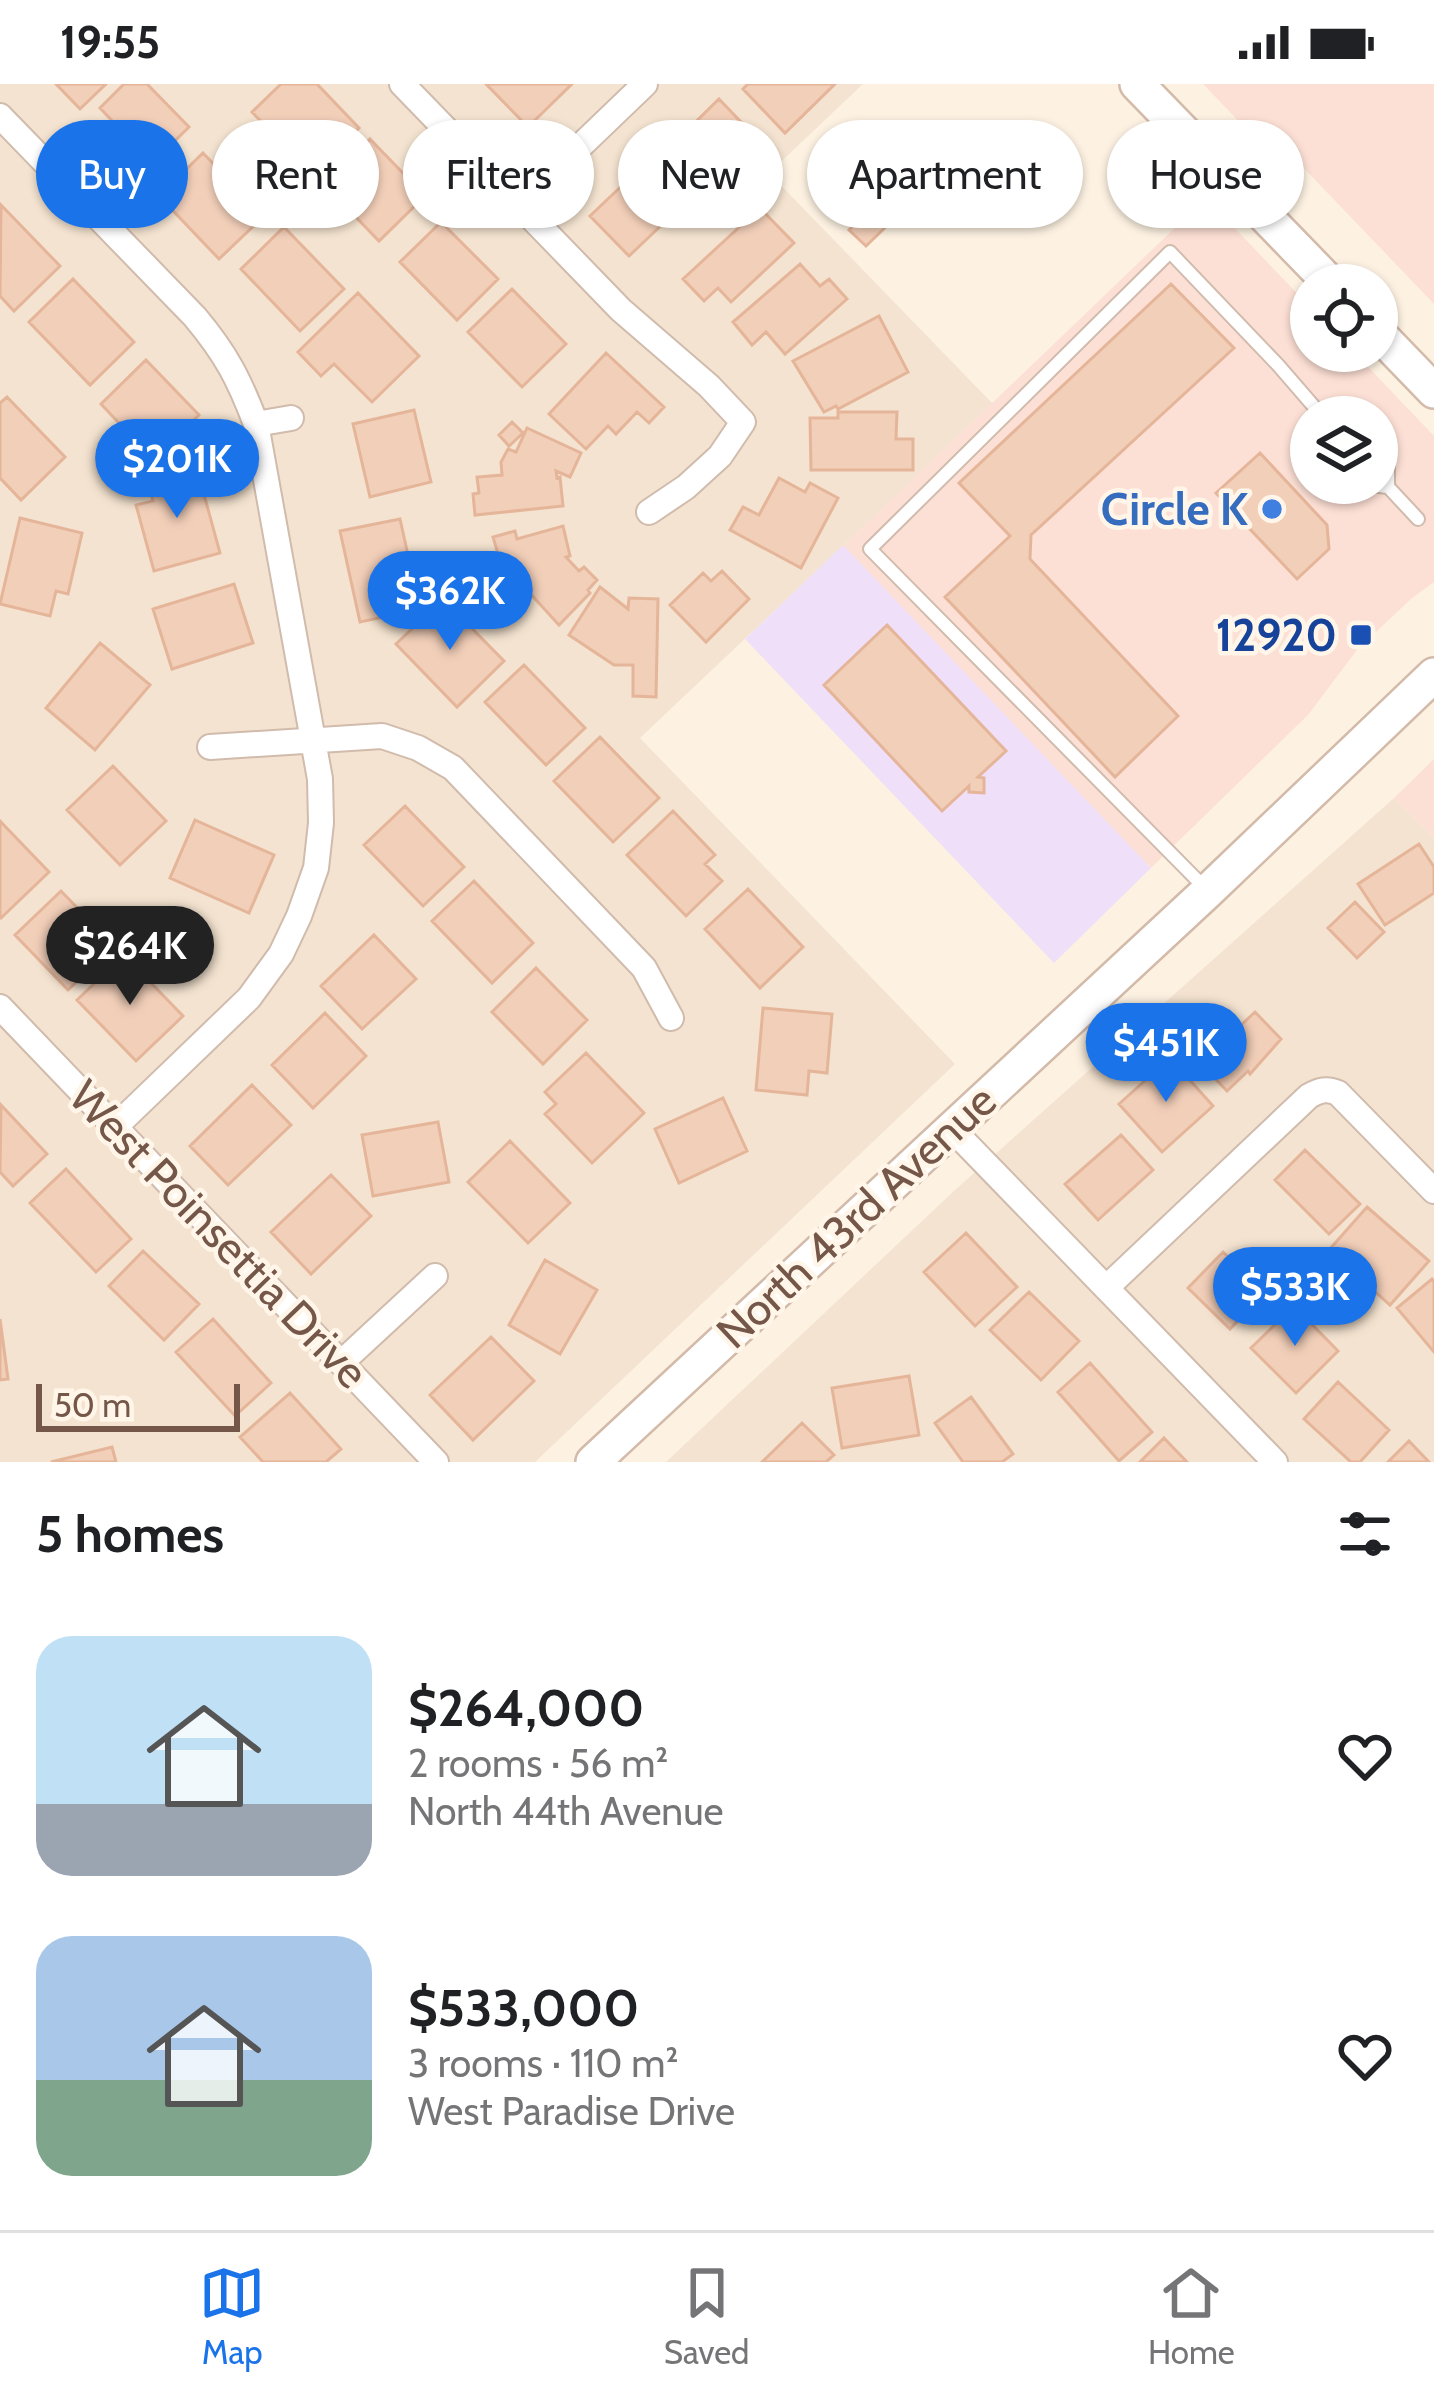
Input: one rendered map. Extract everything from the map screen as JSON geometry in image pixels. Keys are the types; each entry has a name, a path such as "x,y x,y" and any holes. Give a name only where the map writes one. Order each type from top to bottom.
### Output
{"main road":[{"path":"1137,84 1312,264"},
{"path":"1398,354 1434,391"},
{"name":"North 43rd Avenue","path":"593,1462 1434,675"}],"street":[{"path":"402,84 437,120"},
{"path":"594,133 645,84"},
{"path":"0,116 195,317 238,376 256,424 315,741 321,824 316,868 281,954 249,998 116,1126"},
{"path":"541,228 742,422 720,456 649,512"},
{"path":"256,424 291,418"},
{"path":"210,747 382,736 418,748 453,768 644,968 671,1018"},
{"name":"West Poinsettia Drive","path":"0,1007 436,1462"},
{"path":"1106,1288 1310,1096 1329,1089 1434,1191"},
{"path":"951,1128 1275,1462"},
{"path":"342,1362 434,1276"}],"lane":[{"path":"1208,891 870,549 1170,252 1305,396"},
{"path":"1398,498 1418,519"}],"shaded area":[{"path":"0,84 863,84 825,120 807,120 807,137 783,160 783,120 618,120 618,228 783,228 783,187 807,212 807,228 822,228 993,404 640,738 955,1064 535,1462 0,1462"},
{"path":"1203,84 1434,84 1434,304 1304,168 1304,120 1237,120"},
{"path":"1175,228 1235,228 1290,286 1290,372 1373,372 1396,396 1290,396 1290,504 1398,504 1398,398 1434,436 1434,582 1357,650 1308,715 1151,868 843,546"},
{"path":"843,545 1151,868 1054,963 745,639"},
{"path":"1434,759 1434,838 1394,798"},
{"path":"1394,798 1434,838 1434,1462 666,1462 955,1190"}],"building":[{"path":"56,84 106,84 80,109"},
{"path":"124,84 147,84 182,120 111,120 100,108"},
{"path":"281,84 317,84 351,120 260,120 252,112"},
{"path":"486,84 572,84 535,120 521,120"},
{"path":"748,84 835,84 785,133 783,120 773,120 743,89"},
{"path":"719,99 739,120 698,120"},
{"path":"379,148 403,173 403,218 379,241 366,228 379,228"},
{"path":"203,153 212,162 212,228 251,228 219,259 188,226 188,168"},
{"path":"618,189 618,228 658,228 629,256 594,220 594,212"},
{"path":"1,205 60,266 14,311 0,296"},
{"path":"285,228 344,289 300,331 241,269"},
{"path":"435,228 447,228 498,279 457,320 400,262"},
{"path":"738,228 779,228 794,243 731,302 718,288 704,301 683,279"},
{"path":"851,228 885,228 866,246"},
{"path":"800,264 820,286 829,279 847,299 785,354 766,332 752,345 733,322"},
{"path":"73,279 134,342 90,385 29,322"},
{"path":"1171,284 1234,348 1031,535 1030,559 1178,716 1115,777 945,597 1010,536 959,483"},
{"path":"512,289 566,344 522,387 468,332"},
{"path":"358,293 419,356 372,402 334,364 321,376 298,352"},
{"path":"879,316 908,372 824,412 793,361"},
{"path":"606,353 664,407 649,423 637,412 616,434 608,426 586,449 549,414"},
{"path":"146,360 199,415 153,459 101,404"},
{"path":"7,397 65,457 21,500 0,478 0,403"},
{"path":"414,410 431,482 370,497 353,424"},
{"path":"838,412 897,412 896,439 913,439 913,470 811,470 810,418 838,418"},
{"path":"512,422 523,433 509,446 499,435"},
{"path":"527,428 581,453 570,477 556,471 563,506 475,515 477,477 502,475 501,462 508,449 516,452"},
{"name":"Circle K","path":"1260,453 1290,485 1290,504 1307,504 1327,525 1329,549 1297,579 1216,493"},
{"path":"197,469 220,553 154,571 136,505 153,501 148,482"},
{"path":"779,478 805,492 810,483 838,498 801,568 730,530 743,507 759,515"},
{"path":"20,518 82,533 68,594 56,591 50,616 0,604"},
{"path":"400,519 420,609 360,622 340,531"},
{"path":"563,526 570,556 566,557 597,580 559,625 517,579 514,568 503,571 493,537 515,531 517,539"},
{"path":"722,571 749,599 706,642 670,605 703,573 711,581"},
{"path":"234,584 253,643 172,669 153,609"},
{"path":"600,587 628,609 629,598 658,599 656,697 633,696 633,665 614,665 569,635"},
{"path":"443,599 504,661 457,707 396,644"},
{"path":"887,625 1006,751 978,777 984,778 984,793 969,792 969,786 942,811 824,685"},
{"path":"100,643 150,685 95,750 46,708"},
{"path":"524,665 585,728 546,765 485,702"},
{"path":"600,737 659,798 613,842 554,781"},
{"path":"113,766 166,821 120,865 67,810"},
{"path":"405,806 464,867 423,906 364,845"},
{"path":"673,811 715,855 705,864 722,881 686,916 627,855"},
{"path":"195,820 274,855 249,913 170,878"},
{"path":"0,821 49,872 1,918 0,917"},
{"path":"1419,844 1434,867 1434,893 1385,925 1358,884"},
{"path":"474,881 533,943 492,983 432,921"},
{"path":"748,889 803,947 760,988 705,929"},
{"path":"61,891 114,946 68,990 15,935"},
{"path":"1355,902 1384,932 1357,958 1328,928"},
{"path":"374,935 416,979 362,1029 321,986"},
{"path":"124,955 183,1016 136,1061 77,1000"},
{"path":"536,968 587,1020 543,1064 492,1012"},
{"path":"763,1008 832,1014 827,1073 809,1071 807,1095 756,1090"},
{"path":"1255,1012 1281,1039 1250,1074 1248,1071 1227,1091 1201,1064 1222,1044 1214,1035 1231,1018 1239,1027"},
{"path":"325,1013 366,1056 313,1108 272,1065"},
{"path":"586,1053 644,1113 592,1163 545,1114 556,1104 545,1092"},
{"path":"1170,1058 1213,1106 1162,1152 1119,1104"},
{"path":"252,1085 291,1125 228,1185 190,1146"},
{"path":"723,1098 747,1151 679,1183 655,1129"},
{"path":"1,1105 47,1154 13,1186 0,1172"},
{"path":"438,1122 449,1182 373,1196 362,1135"},
{"path":"1121,1135 1153,1170 1098,1220 1065,1184"},
{"path":"510,1141 570,1203 528,1243 468,1182"},
{"path":"1305,1150 1360,1204 1329,1234 1275,1180"},
{"path":"66,1169 131,1239 96,1272 30,1203"},
{"path":"331,1175 371,1216 311,1274 271,1232"},
{"path":"1367,1207 1429,1261 1390,1305 1329,1250"},
{"path":"966,1233 1017,1287 975,1326 924,1272"},
{"path":"143,1251 199,1304 164,1340 109,1286"},
{"path":"1223,1252 1265,1292 1230,1329 1188,1288"},
{"path":"545,1260 597,1290 560,1354 509,1325"},
{"path":"1434,1281 1434,1352 1397,1308"},
{"path":"1029,1292 1079,1341 1041,1380 990,1330"},
{"path":"1294,1306 1338,1351 1296,1393 1251,1348"},
{"path":"0,1319 8,1379 0,1380"},
{"path":"213,1319 271,1383 235,1416 176,1352"},
{"path":"491,1337 534,1381 473,1440 430,1395"},
{"path":"1090,1363 1152,1432 1119,1461 1058,1392"},
{"path":"909,1376 919,1435 842,1448 832,1388"},
{"path":"1338,1382 1389,1430 1360,1462 1351,1462 1304,1419"},
{"path":"290,1393 341,1449 326,1462 263,1462 240,1437"},
{"path":"971,1397 1013,1454 1002,1462 963,1462 935,1423"},
{"path":"802,1423 834,1455 826,1462 762,1462"},
{"path":"1164,1438 1187,1462 1140,1462"},
{"path":"1409,1441 1429,1462 1388,1462"},
{"path":"112,1447 116,1462 51,1462"}],"place":[{"name":"Circle K","path":"1272,509"},
{"name":"12920","path":"1361,635"}]}
